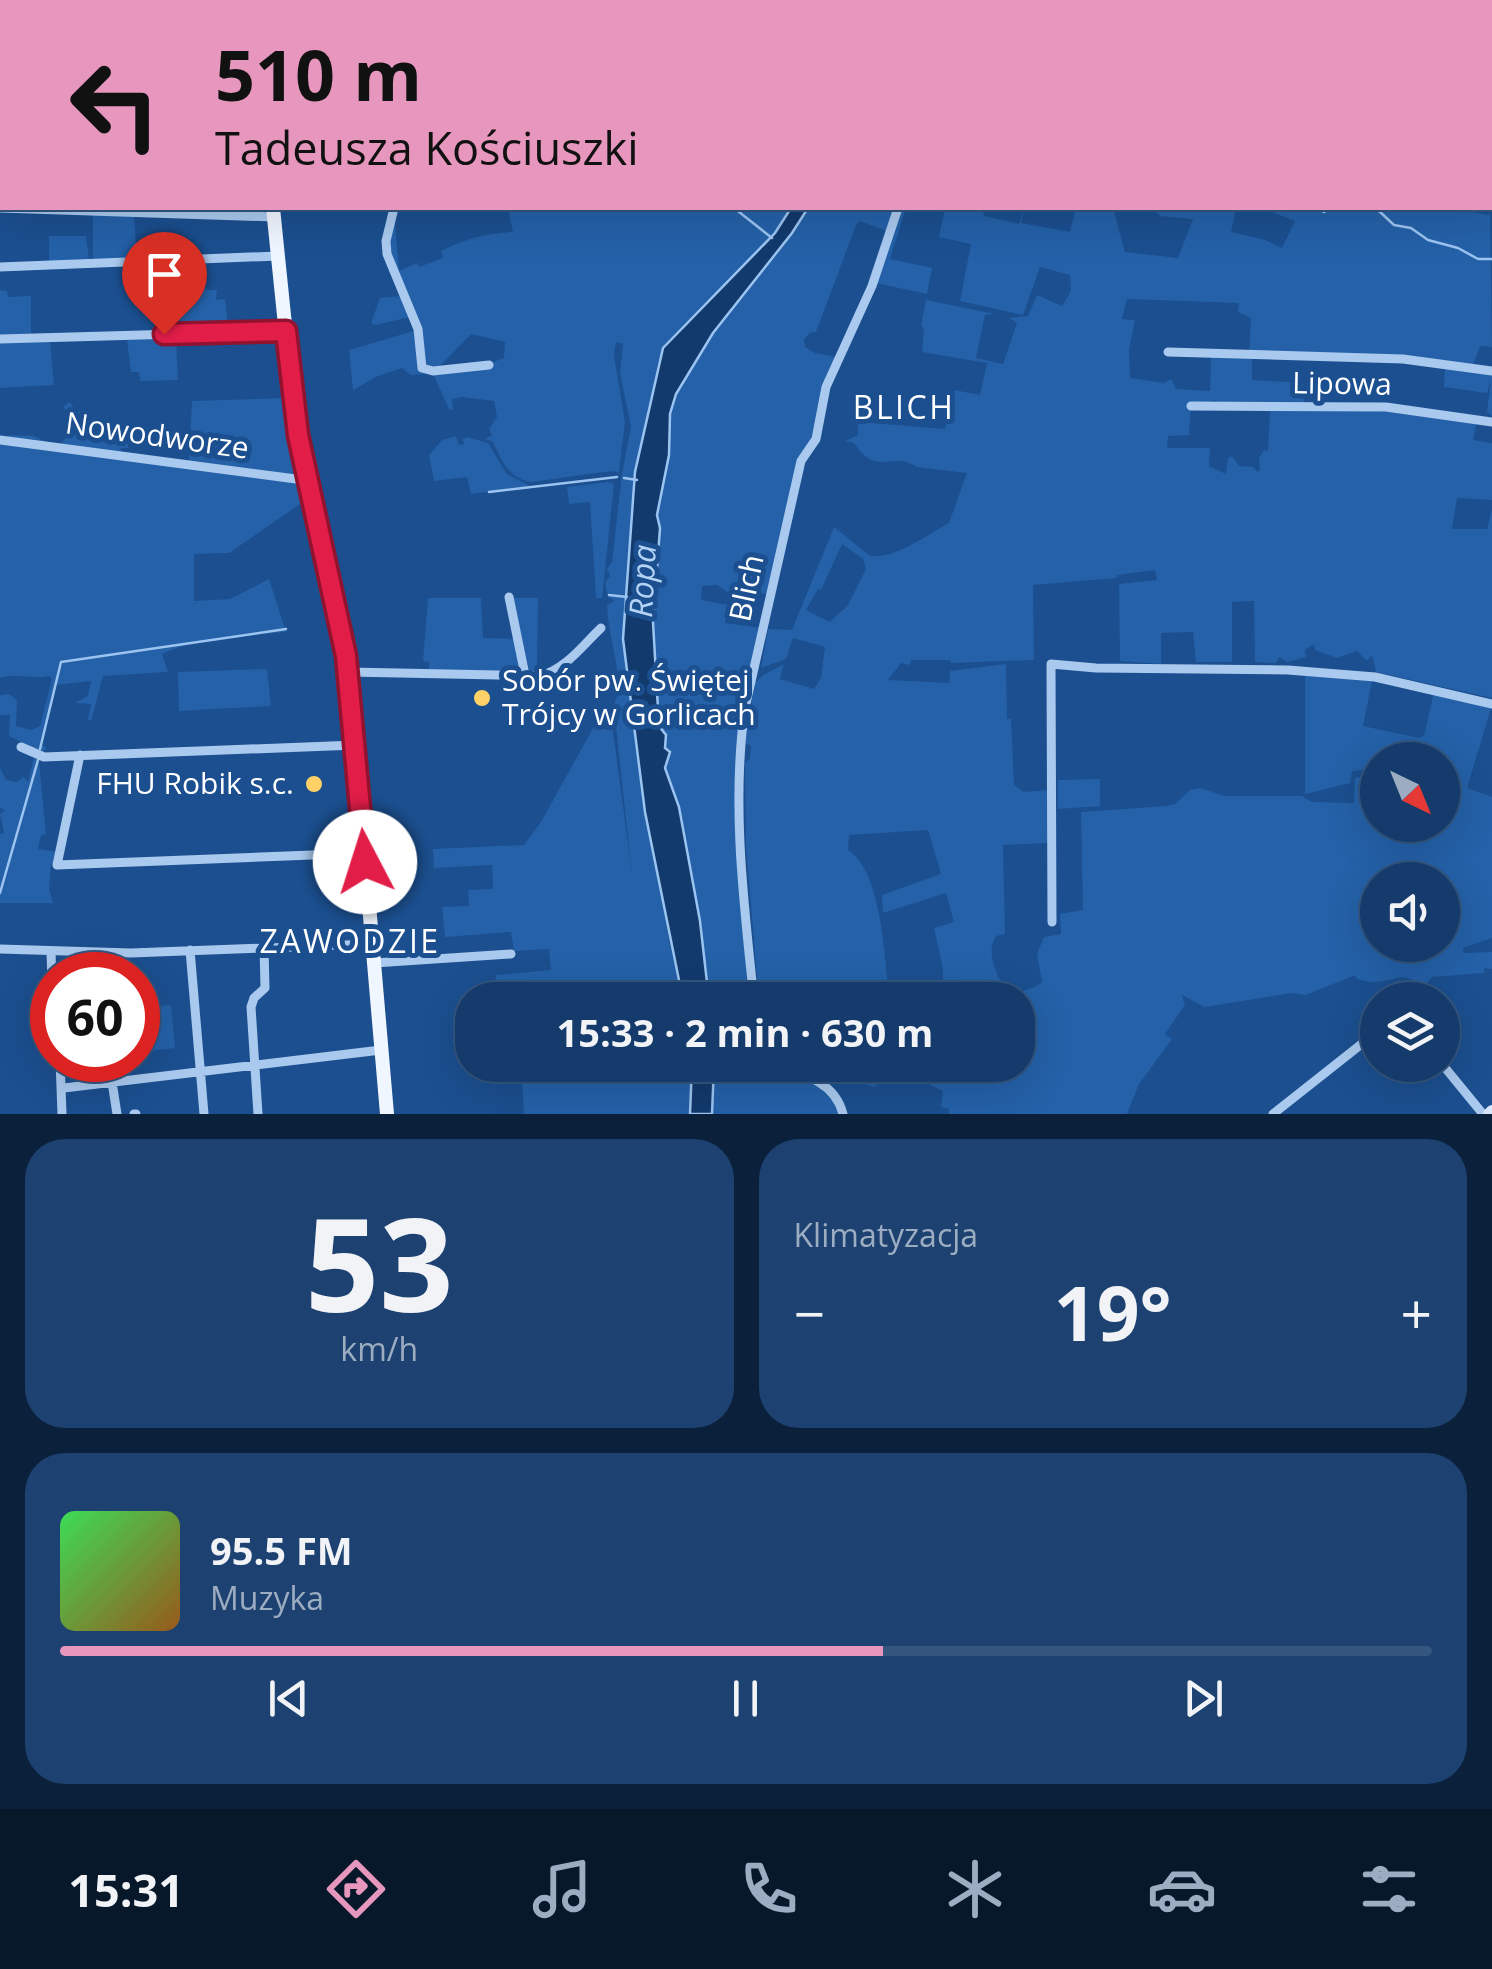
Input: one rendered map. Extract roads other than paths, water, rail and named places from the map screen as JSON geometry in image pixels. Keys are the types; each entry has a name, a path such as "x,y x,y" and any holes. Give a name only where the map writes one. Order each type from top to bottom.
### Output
{"main road":[{"path":"274,212 293,402 349,672 386,1114"}],"street":[{"path":"137,210 274,212"},
{"path":"394,210 387,254 418,329 422,368 433,371 489,364"},
{"name":"Blich","path":"753,982 741,831 741,737 746,708 801,462 816,439 826,387 872,286 897,210"},
{"path":"0,267 278,256"},
{"path":"0,339 286,331"},
{"path":"1168,352 1403,359 1492,371"},
{"name":"Lipowa","path":"1191,406 1386,407 1492,422"},
{"name":"Nowodworze","path":"0,440 296,480 307,477"},
{"path":"508,598 525,675"},
{"path":"349,672 540,676 556,670 600,628"},
{"path":"1052,922 1051,664 1288,670 1376,677 1492,704"},
{"path":"21,747 44,757 356,746"},
{"path":"80,756 57,865 364,853"},
{"path":"0,949 131,953 372,944"},
{"path":"258,1114 251,1007 265,988 264,947"},
{"path":"190,950 204,1114"},
{"path":"374,962 511,954"},
{"path":"1273,1114 1360,1045"},
{"path":"160,1077 381,1050"},
{"path":"62,1114 63,1082"},
{"path":"64,1088 112,1082 117,1114"},
{"path":"822,1082 834,1094 843,1114"},
{"path":"1459,1082 1488,1113"}],"water":[{"name":"Ropa","path":"790,210 807,210 713,333 676,394 670,414 669,455 657,515 660,528 653,622 659,726 666,735 665,748 670,752 665,768 679,807 707,982 679,982 645,812 623,639 635,472 663,348 775,233"},
{"path":"691,1082 713,1082 712,1114 690,1114"}],"waterway":[{"path":"737,210 772,238"},
{"path":"1321,210 1327,210"},
{"path":"1372,210 1428,240 1458,248 1478,259 1492,259"},
{"path":"489,492 617,477"},
{"path":"624,478 637,480"},
{"name":"Ropa","path":"609,595 627,597"},
{"path":"40,749 61,662 286,629"},
{"path":"0,893 38,760"}],"place":[{"name":"Sobór pw. Świętej Trójcy w Gorlicach","path":"482,698"},
{"name":"FHU Robik s.c.","path":"314,784"}],"district":[{"name":"BLICH","path":"904,408"},
{"name":"ZAWODZIE","path":"350,942"}]}
